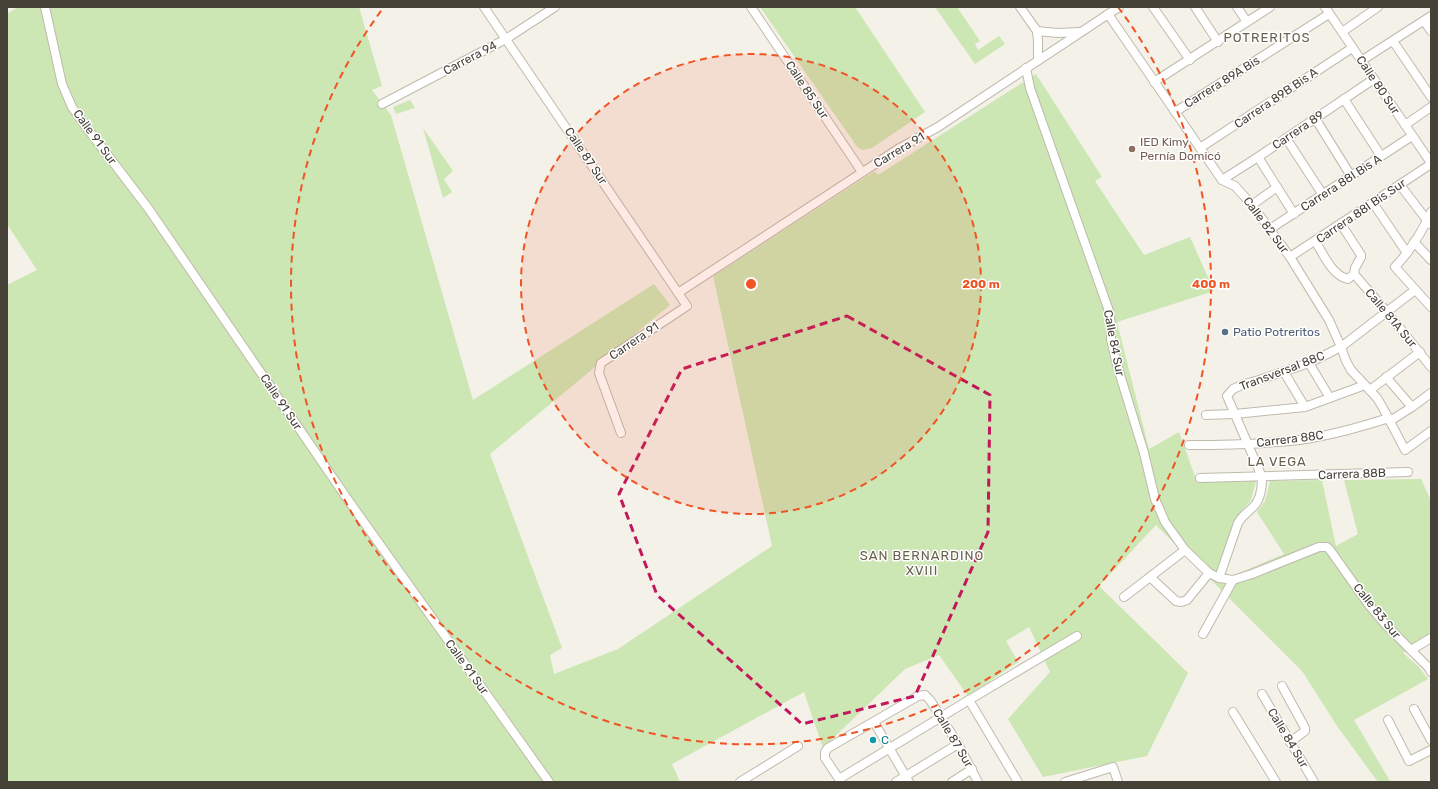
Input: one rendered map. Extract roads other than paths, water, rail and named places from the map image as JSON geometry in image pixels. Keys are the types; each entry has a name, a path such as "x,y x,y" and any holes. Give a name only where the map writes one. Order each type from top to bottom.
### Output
{"street":[{"name":"Calle 91 Sur","path":"45,7 62,84 72,107 148,208 346,497 550,782"},
{"name":"Calle 87 Sur","path":"484,7 687,306"},
{"name":"Carrera 94","path":"382,104 506,39 555,7"},
{"name":"Calle 85 Sur","path":"751,7 862,172"},
{"path":"1020,7 1037,31 1038,60"},
{"name":"Carrera 91","path":"678,293 898,149 938,127 1119,7"},
{"path":"1153,7 1190,60"},
{"path":"1195,7 1218,42"},
{"path":"1237,7 1247,22"},
{"path":"1154,82 1270,7"},
{"path":"1342,32 1378,7"},
{"name":"Calle 80 Sur","path":"1327,10 1431,164"},
{"name":"Carrera 89A Bis","path":"1175,112 1327,10"},
{"name":"Calle 82 Sur","path":"1108,14 1222,180 1235,186 1252,205 1290,257 1329,320 1351,370 1368,387 1376,398 1405,450 1431,430"},
{"path":"1362,61 1427,18 1431,31"},
{"path":"1037,31 1068,33 1081,32"},
{"path":"1393,41 1431,97"},
{"name":"Carrera 89B Bis A","path":"1200,148 1352,48"},
{"name":"Calle 84 Sur","path":"1026,68 1030,88 1109,312 1111,339 1117,365 1144,453 1155,499 1165,522 1185,550 1209,573 1219,578 1233,580"},
{"name":"Carrera 89","path":"1222,180 1374,79"},
{"path":"1344,98 1381,156"},
{"path":"1405,125 1431,107"},
{"path":"1315,118 1351,176"},
{"name":"Carrera 88I Bis A","path":"1270,229 1412,136"},
{"path":"1286,138 1323,195"},
{"path":"1258,157 1294,214"},
{"name":"Carrera 88I Bis Sur","path":"1290,257 1431,164"},
{"path":"1400,185 1429,223"},
{"path":"1252,205 1277,187"},
{"path":"1373,203 1407,254"},
{"path":"1431,212 1429,223 1414,242 1407,254 1395,267 1431,307"},
{"path":"1315,241 1334,270 1344,278 1348,279 1361,257 1360,252 1341,224"},
{"path":"1414,242 1431,260"},
{"name":"Calle 81A Sur","path":"1354,271 1431,366"},
{"name":"Transversal 88C","path":"1235,414 1227,396 1233,389 1309,363 1341,347 1415,290"},
{"name":"Carrera 91","path":"621,433 599,373 602,363 687,306"},
{"path":"1206,415 1235,414 1305,407 1368,387 1386,377 1420,352"},
{"path":"1309,363 1330,398"},
{"path":"1284,372 1305,407"},
{"path":"1386,377 1412,408"},
{"name":"Carrera 88C","path":"1189,446 1300,440 1352,430 1389,419 1412,408 1431,393"},
{"path":"1219,578 1238,523 1241,517 1254,507 1262,484 1262,477 1235,414"},
{"name":"Carrera 88B","path":"1200,478 1408,472"},
{"name":"Calle 83 Sur","path":"1233,580 1252,574 1319,547 1327,547 1377,614 1431,672"},
{"path":"1124,597 1185,550"},
{"path":"1150,577 1176,601 1181,602 1187,600 1209,573"},
{"path":"1203,634 1233,580"},
{"path":"907,779 889,748 874,722 828,748 825,752 825,758 840,780 889,748 1077,636"},
{"path":"1411,650 1431,638"},
{"path":"1282,686 1305,728 1305,731 1302,734 1290,742"},
{"name":"Calle 84 Sur","path":"1262,694 1314,782"},
{"name":"Calle 87 Sur","path":"874,722 918,696 924,696 930,700 958,744 978,782"},
{"path":"969,700 1018,782"},
{"path":"1414,709 1431,740"},
{"path":"1234,712 1276,782"},
{"path":"1388,720 1409,761 1431,750"},
{"path":"896,782 907,779 958,744"},
{"path":"740,782 798,746"},
{"path":"1065,782 1081,780 1114,767 1118,782"},
{"path":"952,782 972,769"}],"place":[{"name":"IED Kimy Pernía Domicó","path":"1132,149"},
{"name":"Patio Potreritos","path":"1225,332"},
{"name":"C","path":"873,740"}],"district":[{"name":"POTRERITOS","path":"1267,37"},
{"name":"LA VEGA","path":"1277,461"},
{"name":"SAN BERNARDINO XVIII","path":"922,562"}]}
